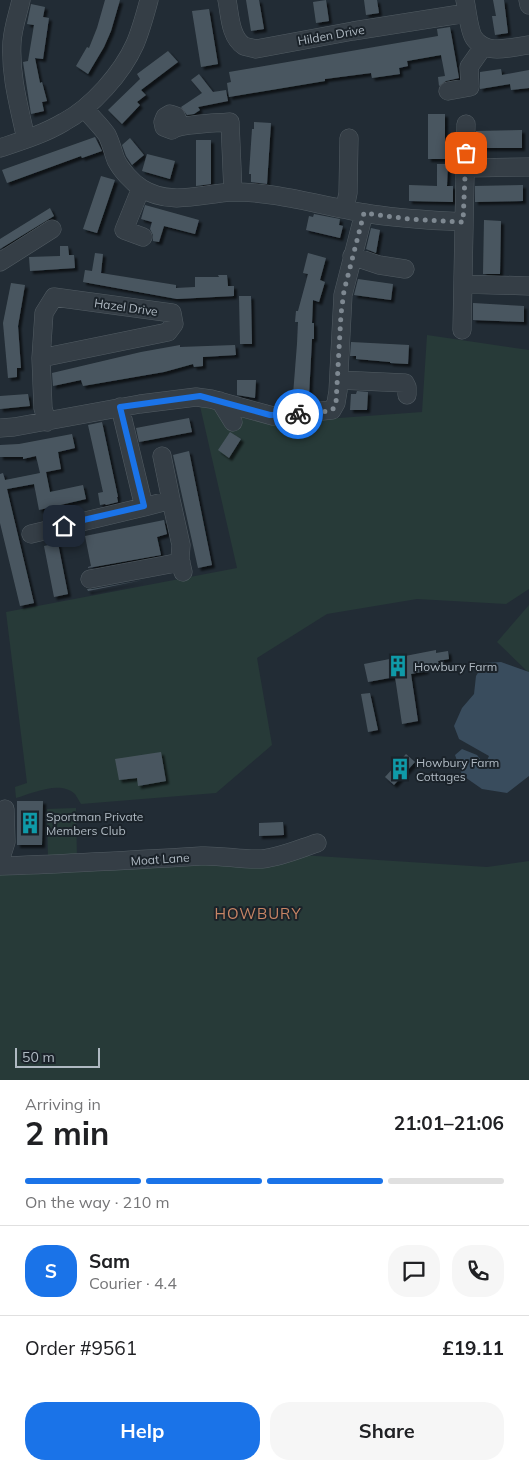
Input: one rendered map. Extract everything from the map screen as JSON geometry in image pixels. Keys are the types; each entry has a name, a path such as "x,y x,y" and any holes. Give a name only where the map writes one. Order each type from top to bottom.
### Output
{"street":[{"path":"21,0 19,12 7,23 12,41 12,75 26,139"},
{"path":"0,148 63,123 85,109 106,87 125,62 137,38 149,0"},
{"name":"Hilden Drive","path":"228,0 232,27 237,38 244,46 256,49 353,31 466,6"},
{"path":"528,0 529,5"},
{"path":"466,6 473,38 483,47 497,50 529,45"},
{"path":"448,91 470,87 469,67 483,47"},
{"path":"85,109 107,135 117,162 141,188 153,194 172,198 188,198 233,192 289,197 364,213 409,219 463,222"},
{"path":"178,126 186,127 236,121 233,192"},
{"path":"462,330 466,124"},
{"path":"345,208 348,193 349,138"},
{"path":"466,168 529,167"},
{"path":"141,188 119,228 143,236"},
{"path":"0,428 14,428 120,407 196,396 276,416 328,411 334,408 338,380 344,291 364,213"},
{"path":"0,262 52,228"},
{"path":"352,256 383,266 405,269"},
{"path":"462,284 529,286"},
{"name":"Hazel Drive","path":"41,358 168,332 174,324 172,313 54,297 44,313 41,358 43,408 46,422"},
{"path":"338,380 405,383 407,395"},
{"path":"220,401 233,422"},
{"path":"120,407 144,506"},
{"path":"90,579 182,567 181,544 162,456"},
{"path":"31,534 171,500"},
{"path":"0,861 6,842 5,809"},
{"name":"Moat Lane","path":"0,866 90,864 204,856 263,859 287,854 317,843"}],"green space":[{"path":"427,335 529,350 529,589 506,604 417,599 327,614 257,658 272,745 216,793 81,804 75,794 69,790 54,788 16,798 15,787 27,783 6,612 237,568 200,406 270,423 422,412"},
{"path":"529,605 529,673 497,642"},
{"path":"76,808 77,860 48,861 47,809"},
{"path":"301,855 487,867 529,861 529,1080 0,1080 0,872"}],"water":[{"path":"501,662 529,672 529,776 507,793 482,789 462,775 455,755 462,749 477,755 485,765 489,756 459,739 454,726 462,708 474,694 476,676 484,663"}],"building":[{"path":"105,0 120,0 111,31 88,74 76,66 87,47 89,48"},
{"path":"246,0 259,0 264,29 251,31"},
{"path":"326,0 329,21 316,23 313,2"},
{"path":"364,0 377,0 379,13 366,15"},
{"path":"493,0 504,0 508,33 495,35 492,16 496,16"},
{"path":"31,4 45,7 43,17 49,18 43,59 35,58 40,83 42,82 47,101 42,102 44,111 31,114 23,62 28,61 34,25 27,24"},
{"path":"209,9 218,64 201,67 192,11"},
{"path":"450,27 459,78 446,81 439,86 438,77 445,76 441,55 407,61 408,66 399,68 400,74 372,78 371,73 325,79 325,81 229,97 227,83 231,82 229,72 438,36 437,29"},
{"path":"168,51 178,62 141,90 146,95 137,102 140,105 122,124 108,110 140,79 137,74"},
{"path":"501,69 502,75 529,70 529,88 511,90 510,84 480,89 480,72"},
{"path":"199,74 213,92 226,90 228,101 198,107 200,110 194,114 187,115 181,107 202,93 191,80"},
{"path":"428,114 445,114 445,159 428,159"},
{"path":"254,122 271,123 267,184 251,182 251,174 249,174"},
{"path":"522,130 522,148 476,148 476,131"},
{"path":"95,137 102,151 82,158 81,156 7,183 2,170"},
{"path":"130,138 144,155 132,165 122,145"},
{"path":"196,140 211,140 211,184 196,186"},
{"path":"147,154 175,161 170,179 142,171"},
{"path":"437,164 448,164 447,186 453,186 453,202 409,201 409,185 437,186"},
{"path":"101,176 115,180 97,233 83,229"},
{"path":"523,185 523,201 475,202 475,186"},
{"path":"145,205 199,220 195,234 164,226 159,242 153,241 150,229 152,222 141,219"},
{"path":"50,208 54,216 0,249 0,239"},
{"path":"314,214 340,219 339,225 343,226 340,238 306,230 309,216 313,217"},
{"path":"484,220 501,221 500,274 483,274"},
{"path":"371,228 380,230 376,253 366,249"},
{"path":"60,246 68,246 69,255 74,255 75,268 30,271 29,257 60,256"},
{"path":"95,253 103,254 101,273 176,285 176,288 195,287 195,277 227,275 228,286 234,286 234,296 177,299 83,282 85,270 92,271"},
{"path":"308,253 326,258 320,280 325,282 319,302 313,300 312,323 314,323 314,339 312,339 309,396 293,395 298,322 295,322 296,311 298,311 308,274 303,273"},
{"path":"358,279 393,284 391,300 354,295"},
{"path":"11,283 25,285 18,326 21,368 17,368 17,377 8,378 3,323"},
{"path":"239,296 251,296 252,344 240,344"},
{"path":"473,303 524,306 524,322 473,320"},
{"path":"351,342 409,345 408,364 356,359 356,356 350,356"},
{"path":"180,345 180,347 235,345 236,355 203,357 203,366 194,367 193,364 164,372 83,386 81,380 53,386 52,373"},
{"path":"237,380 256,380 255,398 237,395"},
{"path":"357,391 368,392 367,410 350,410 351,394 356,394"},
{"path":"28,394 30,406 0,409 0,396"},
{"path":"189,418 192,432 139,442 136,428"},
{"path":"102,422 118,497 118,502 106,505 100,505 98,493 103,492 88,425"},
{"path":"230,432 241,439 229,458 218,450"},
{"path":"72,434 75,448 58,452 61,469 46,472 50,492 83,485 86,499 39,510 34,484 7,489 34,603 20,606 0,523 0,474 3,473 5,480 40,473 36,456 23,459 23,457 0,457 0,445 19,444"},
{"path":"189,451 212,565 198,568 173,455"},
{"path":"164,520 167,534 157,537 161,555 88,568 91,566 85,536"},
{"path":"58,543 68,594 54,597 44,546"},
{"path":"143,580 88,591 87,589 92,589"},
{"path":"436,650 436,653 448,651 449,659 438,661 439,665 425,667 426,671 411,674 418,721 402,724 395,677 368,682 364,664"},
{"path":"370,693 378,730 368,732 361,694"},
{"path":"161,752 166,781 138,786 137,778 119,780 115,759"},
{"name":"Howbury Farm Cottages","path":"406,754 415,762 394,785 385,777"},
{"name":"Sportman Private Members Club","path":"17,801 43,801 42,845 17,845"},
{"path":"283,822 284,835 259,836 259,823"}],"way so far":[{"path":"298,414 330,411 336,403 344,291 364,213 409,219 463,222 466,153"}],"place":[{"name":"Howbury Farm","path":"398,666"},
{"name":"Howbury Farm Cottages","path":"400,769"},
{"name":"Sportman Private Members Club","path":"30,823"}],"district":[{"name":"HOWBURY","path":"258,913"}],"route":[{"path":"64,526 144,506 120,407 200,396 270,415 298,414"}]}
